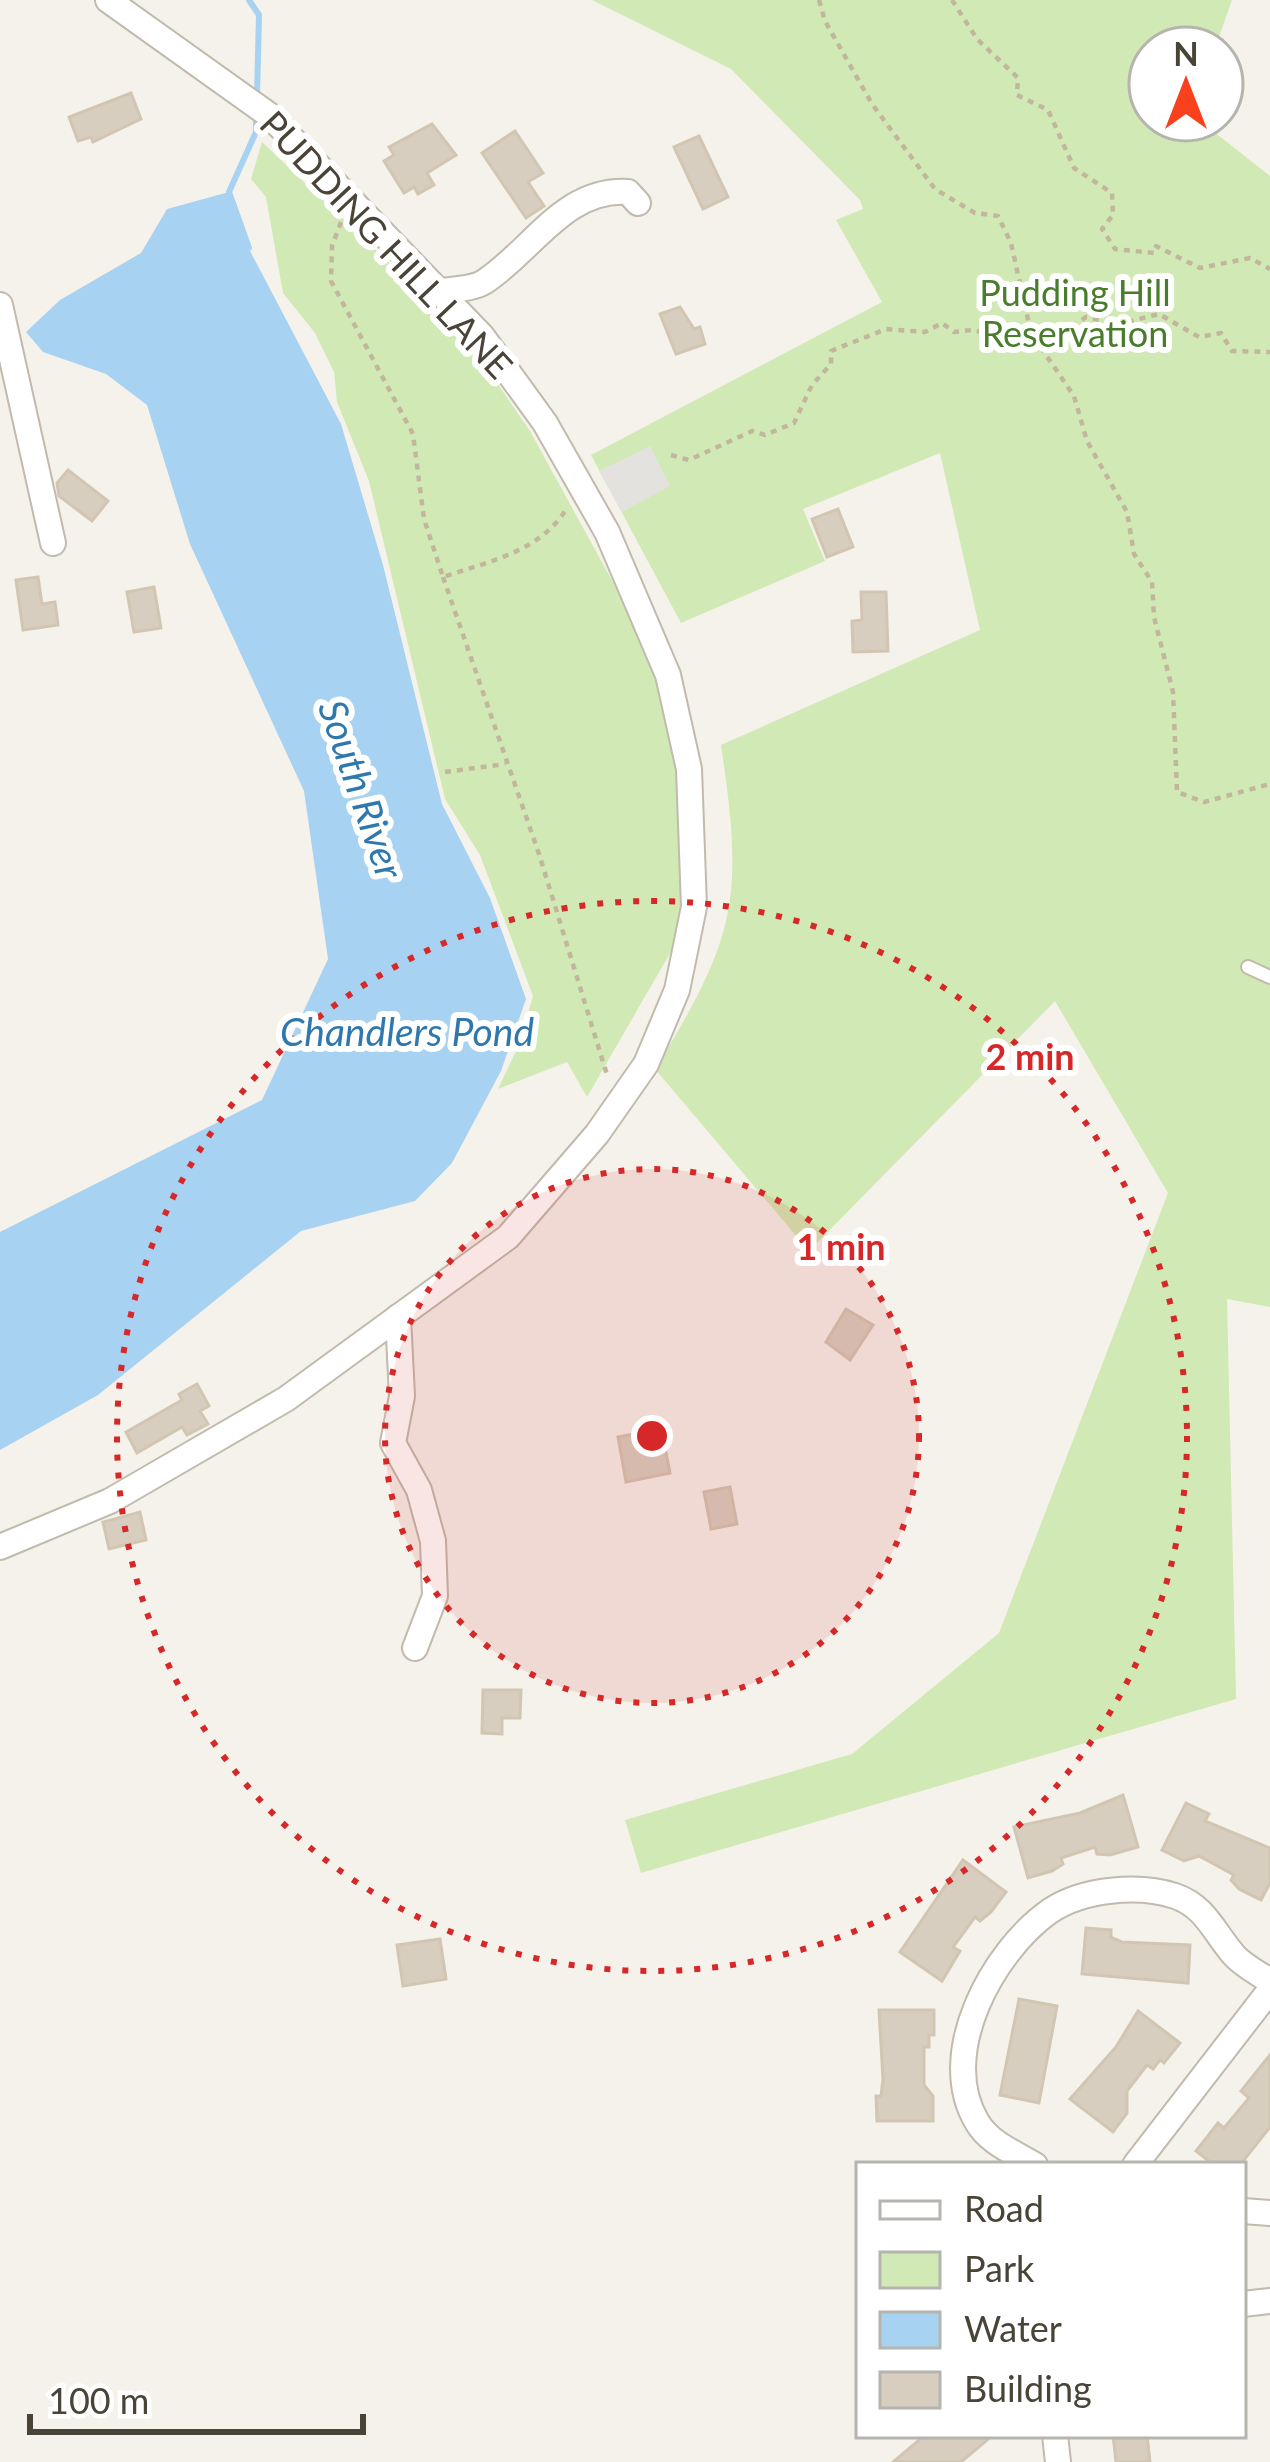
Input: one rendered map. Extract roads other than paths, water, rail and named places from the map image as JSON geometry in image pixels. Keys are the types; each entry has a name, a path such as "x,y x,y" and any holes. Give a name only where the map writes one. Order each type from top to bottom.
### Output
{"street":[{"name":"PUDDING HILL LANE","path":"0,1547 146,1482 319,1378 508,1237 623,1100 670,1009 694,907 689,769 658,646 578,476 482,336 269,115 108,0"},
{"path":"437,292 481,285 556,218 601,190 628,192 638,203"},
{"path":"481,285 482,336"},
{"path":"0,305 53,543"},
{"path":"398,1317 402,1396 394,1443 419,1490 433,1541 435,1596 415,1648"},
{"path":"1030,2162 990,2138 975,2120 968,2094 967,2035 979,2001 1015,1943 1051,1911 1111,1891 1175,1896 1199,1909 1234,1957 1270,1985 1137,2162"}],"lane":[{"path":"1248,967 1270,976"}],"water":[{"name":"Chandlers Pond","path":"229,192 250,251 341,424 383,565 442,804 490,898 526,999 501,1071 452,1163 415,1201 301,1231 98,1395 0,1450 0,1232 262,1100 328,959 304,791 190,544 147,405 106,374 43,352 26,332 60,300 141,253 167,209"}],"waterway":[{"name":"South River","path":"249,0 259,15 257,95"},
{"name":"South River","path":"249,248 229,192 256,132 256,115"}],"park label":[{"name":"Pudding Hill Reservation","path":"1075,312"}]}
